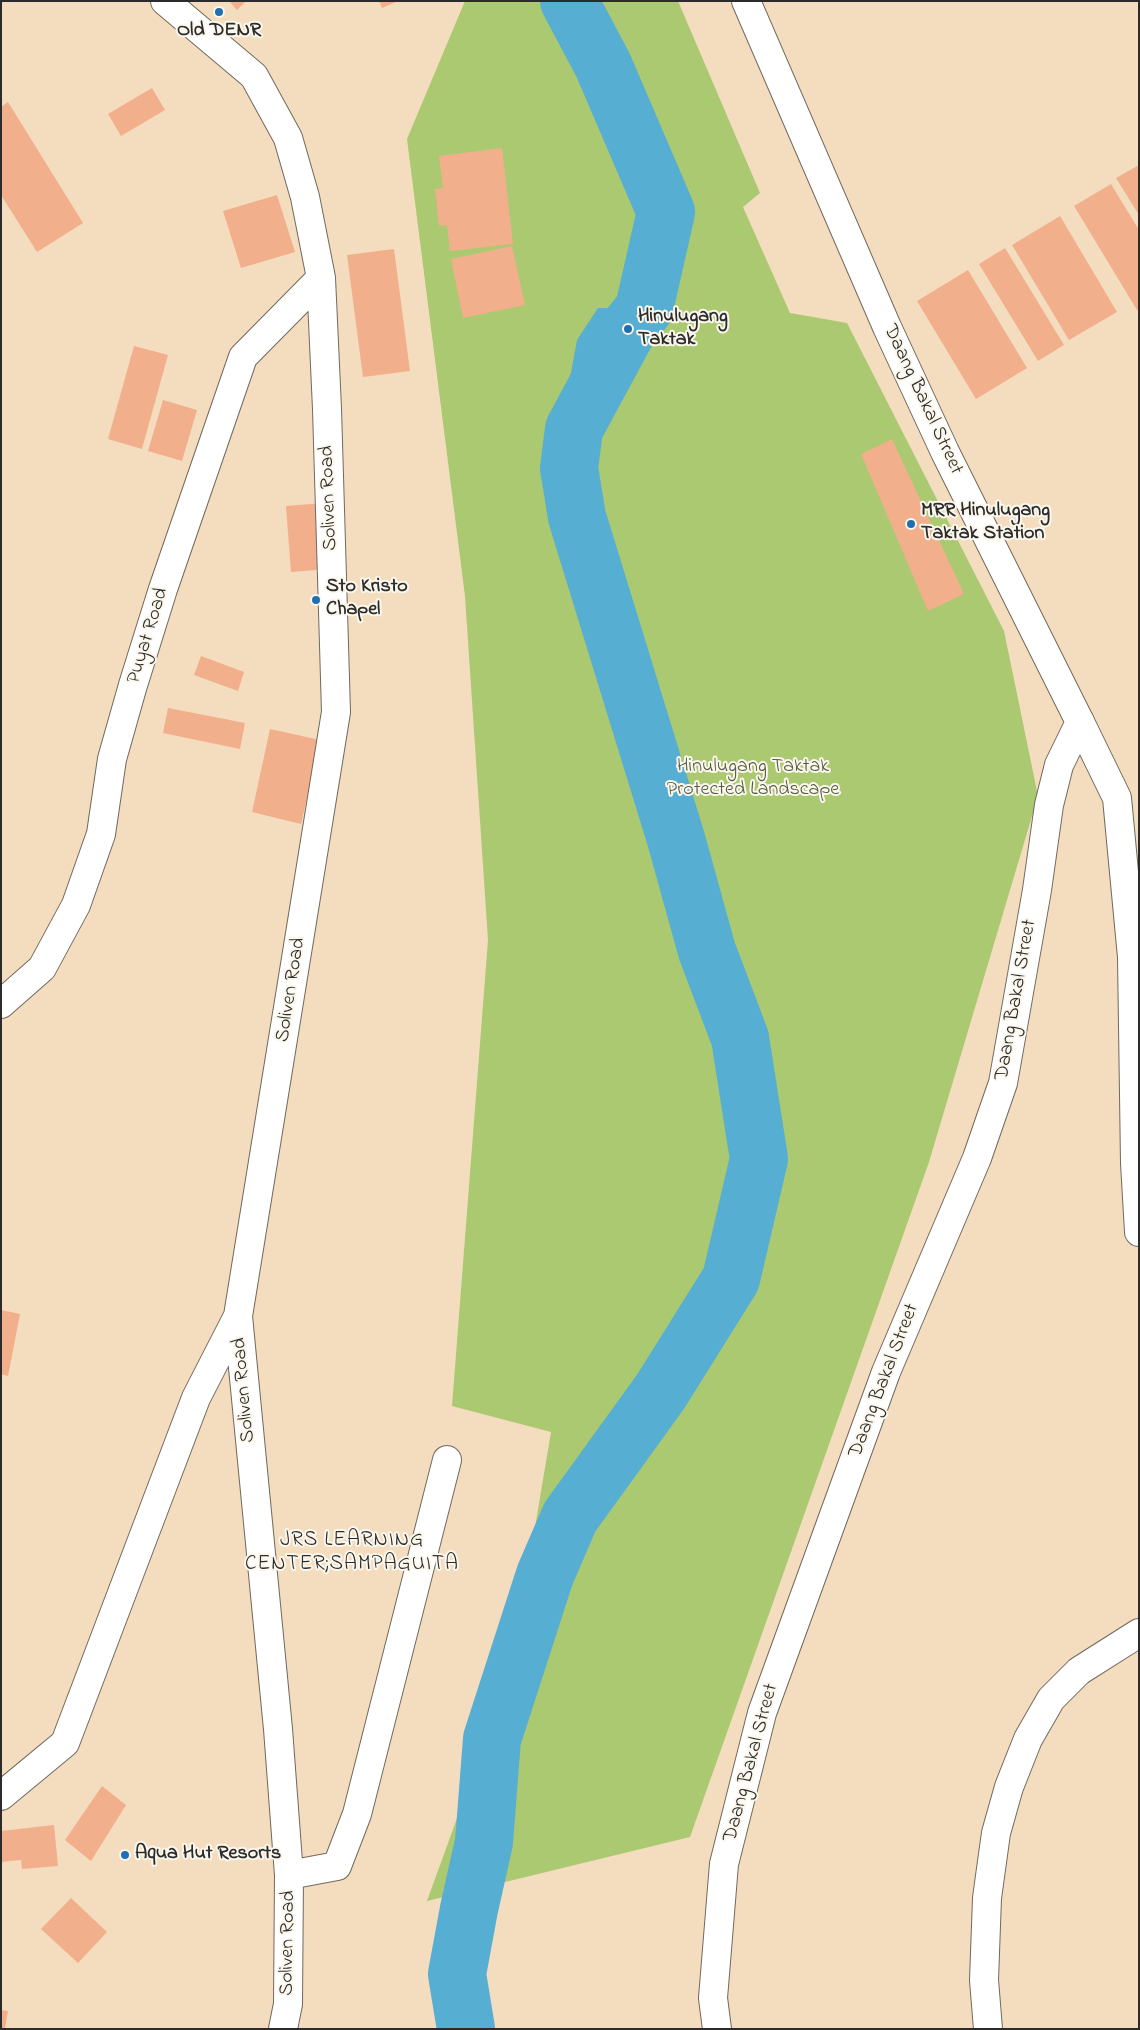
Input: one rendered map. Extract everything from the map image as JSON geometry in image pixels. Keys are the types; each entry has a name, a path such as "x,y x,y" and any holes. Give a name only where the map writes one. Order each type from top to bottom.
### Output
{"street":[{"name":"Soliven Road","path":"165,1 254,76 288,138 305,197 321,278 336,712 238,1316 277,1719 289,1875 288,2004 283,2029"},
{"name":"Daang Bakal Street","path":"717,2029 713,1998 724,1864 762,1713 886,1372 977,1158 1002,1083 1037,890 1049,805 1059,766 1080,722 946,452 900,354 746,1"},
{"name":"Puyat Road","path":"1,1004 42,968 76,904 101,834 112,759 136,676 163,589 243,357 321,278"},
{"path":"1080,722 1117,798 1132,957 1135,1162 1139,1232"},
{"path":"1,1796 65,1743 196,1398 238,1316"},
{"path":"289,1875 336,1866 353,1823 447,1460"},
{"path":"988,2029 984,1980 986,1898 996,1832 1009,1787 1028,1739 1050,1699 1078,1671 1139,1633"}],"green space":[{"name":"Hinulugang Taktak Protected Landscape","path":"465,1 678,1 760,193 743,207 790,313 847,323 1004,631 1038,796 929,1162 690,1837 427,1901 485,1741 519,1623 551,1432 452,1406 488,940 465,596 407,139"}],"water":[{"path":"598,308 644,309 665,325 638,355 629,379 603,404 590,428 579,470 577,517 554,466 577,340"}],"building":[{"path":"229,1 246,1 237,10"},
{"path":"379,1 398,1 382,8"},
{"path":"152,88 165,110 121,136 108,114"},
{"path":"8,102 83,223 37,252 1,195 1,107"},
{"path":"502,148 513,244 450,251 447,225 439,226 435,189 443,188 439,156"},
{"path":"1139,165 1139,215 1116,178"},
{"path":"1111,184 1139,230 1139,309 1137,310 1074,206"},
{"path":"277,195 295,252 241,268 223,211"},
{"path":"1060,216 1117,312 1069,340 1012,245"},
{"path":"512,246 525,305 463,318 451,259"},
{"path":"1005,248 1064,345 1038,361 979,264"},
{"path":"394,249 410,371 363,377 347,255"},
{"path":"968,270 1027,368 976,399 917,301"},
{"path":"134,346 168,355 142,449 108,439"},
{"path":"163,400 197,410 182,461 148,451"},
{"name":"MRR Hinulugang Taktak Station","path":"892,439 964,594 928,611 861,454"},
{"path":"324,503 329,569 291,572 286,506"},
{"path":"201,656 244,672 238,691 194,675"},
{"path":"168,708 245,723 240,749 163,733"},
{"path":"270,729 320,740 301,824 252,812"},
{"path":"1,1310 20,1314 8,1376 1,1374"},
{"path":"102,1786 126,1805 91,1861 65,1840"},
{"path":"54,1825 58,1866 22,1869 21,1860 1,1862 1,1831"},
{"path":"71,1898 107,1932 78,1963 41,1929"},
{"path":"1,2010 8,2011 5,2029 1,2029"}],"waterway":[{"path":"466,2029 457,1974 484,1842 492,1739 545,1575 570,1517 661,1391 731,1279 759,1159 740,1038 707,951 676,839 577,517 569,468 574,429 628,329 644,309 666,212 603,65 569,1"}],"place":[{"name":"Old DENR","path":"219,12"},
{"name":"Hinulugang Taktak","path":"628,329"},
{"name":"MRR Hinulugang Taktak Station","path":"911,524"},
{"name":"Sto Kristo Chapel","path":"316,600"},
{"name":"Aqua Hut Resorts","path":"125,1855"}],"district":[{"name":"JRS LEARNING CENTER;SAMPAGUITA","path":"352,1554"}]}
